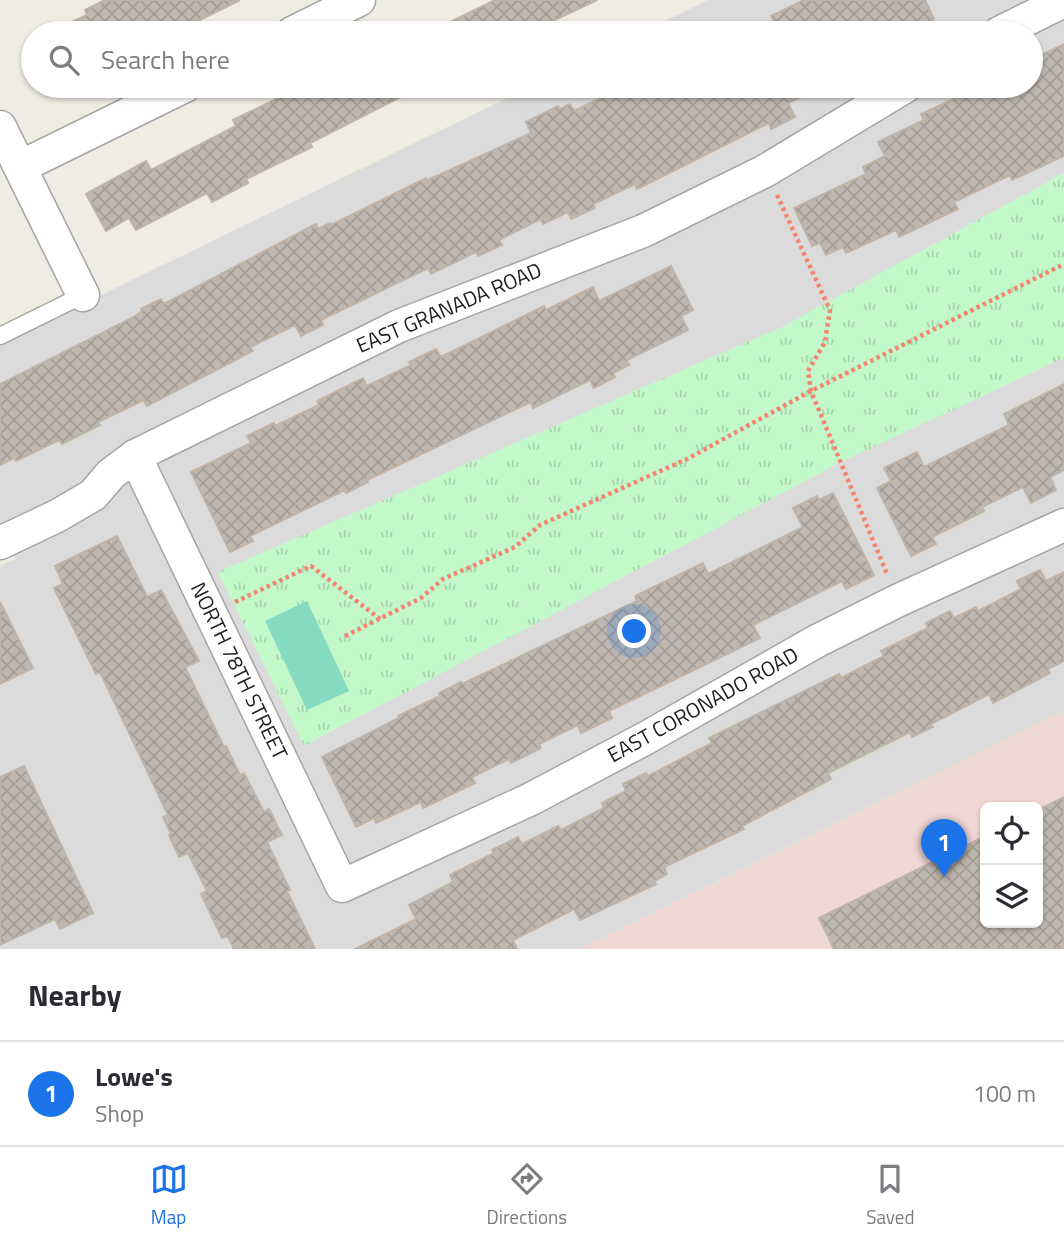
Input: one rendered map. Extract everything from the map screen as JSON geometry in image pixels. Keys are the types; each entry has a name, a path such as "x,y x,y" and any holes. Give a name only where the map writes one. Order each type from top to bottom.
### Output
{"street":[{"path":"316,21 359,0"},
{"path":"1023,21 1064,1"},
{"path":"20,167 161,98"},
{"name":"EAST GRANADA ROAD","path":"0,544 93,495 111,474 135,456 399,326 643,230 765,171 886,98"},
{"path":"0,127 83,296"},
{"name":"NORTH 78TH STREET","path":"135,456 342,886"},
{"name":"EAST CORONADO ROAD","path":"342,886 531,799 646,738 817,641 899,600 1064,525"}],"lane":[{"path":"0,336 83,296"}],"path":[{"path":"775,191 830,310 825,342 808,371 811,391 888,578"},
{"path":"345,636 421,598 443,579 515,547 540,525 687,459 811,391 1064,264"},
{"path":"231,604 311,566 380,619"}],"shaded area":[{"path":"708,0 1064,0 1064,711 580,949 0,949 0,566 15,559 0,530 0,344 507,98 1043,98 1043,21 665,21"},
{"path":"1064,711 1064,949 580,949"}],"green space":[{"path":"1064,173 1064,358 845,460 304,746 218,572 782,327"},
{"path":"307,601 349,691 307,710 265,621"}],"building":[{"path":"105,0 240,0 198,21 74,21 87,15 85,10"},
{"path":"495,0 597,0 552,21 452,21"},
{"path":"804,0 925,0 934,19 774,21 771,16"},
{"path":"1064,44 1064,156 1012,180 1010,175 954,202 958,209 899,237 896,230 846,253 843,247 826,255 820,243 812,246 794,208 866,174 863,167 885,156 878,142 924,120 921,114 956,98 1043,98 1043,54"},
{"path":"278,98 398,98 310,143 312,147 246,179 248,183 212,202 207,193 136,230 129,218 106,231 86,194 146,161 151,170 236,126 233,120"},
{"path":"601,98 798,98 788,103 795,117 771,129 769,123 637,189 635,184 593,204 595,208 571,219 568,212 543,224 541,219 499,240 502,245 478,256 476,252 431,274 428,268 321,320 323,325 301,336 295,325 250,347 253,351 147,406 144,400 98,422 100,425 62,444 59,440 16,461 14,458 0,465 0,384 132,318 142,311 141,309 161,299 164,304 316,224 318,229 330,223 331,225 426,178 427,180 439,175 531,133 526,122 558,106 560,109 570,104 574,111"},
{"path":"671,266 693,310 681,316 688,330 627,360 629,365 613,373 615,377 594,388 590,380 533,408 531,402 367,480 368,482 346,493 345,490 250,536 253,541 230,552 191,472 251,443 247,436 319,405 317,401 363,378 367,386 411,365 409,362 436,349 441,357 544,306 546,310 593,287 599,301"},
{"path":"1064,384 1064,470 1050,477 1056,490 1031,503 1023,487 982,507 984,511 932,537 936,544 911,556 877,488 891,481 884,468 917,452 924,467 1009,425 1004,414"},
{"path":"833,493 874,575 846,589 842,581 753,625 760,638 609,711 612,718 581,733 578,725 539,744 541,748 511,763 509,759 472,777 475,783 423,808 421,802 376,823 374,818 356,827 322,757 440,696 439,693 637,601 635,596 703,563 708,574 803,527 793,508 817,496 819,500"},
{"path":"117,536 147,597 161,590 199,661 185,667 240,775 244,773 264,812 269,809 282,835 267,842 315,949 234,949 228,936 222,938 201,894 207,891 188,853 179,857 163,817 168,815 100,672 96,674 54,588 63,584 55,566"},
{"path":"1040,570 1046,581 1064,572 1064,661 1048,669 1050,673 993,703 989,694 931,724 933,727 912,737 910,732 828,773 831,779 742,826 744,829 664,867 667,874 654,881 656,884 580,920 574,909 513,940 517,949 355,949 416,919 409,905 453,882 450,875 494,853 492,850 518,837 522,844 558,826 561,830 604,808 602,803 626,791 623,784 646,773 648,776 712,743 709,738 839,674 841,678 884,656 881,651 928,628 926,623 950,611 954,618 976,607 978,611 1021,589 1017,581"},
{"path":"0,602 33,668 0,684"},
{"path":"24,766 93,913 60,929 55,919 0,945 0,777"},
{"path":"1064,797 1064,949 834,949 819,918 980,838 980,928 1043,928 1043,808"}],"place":[{"name":"Lowe's","path":"944,877"}]}
